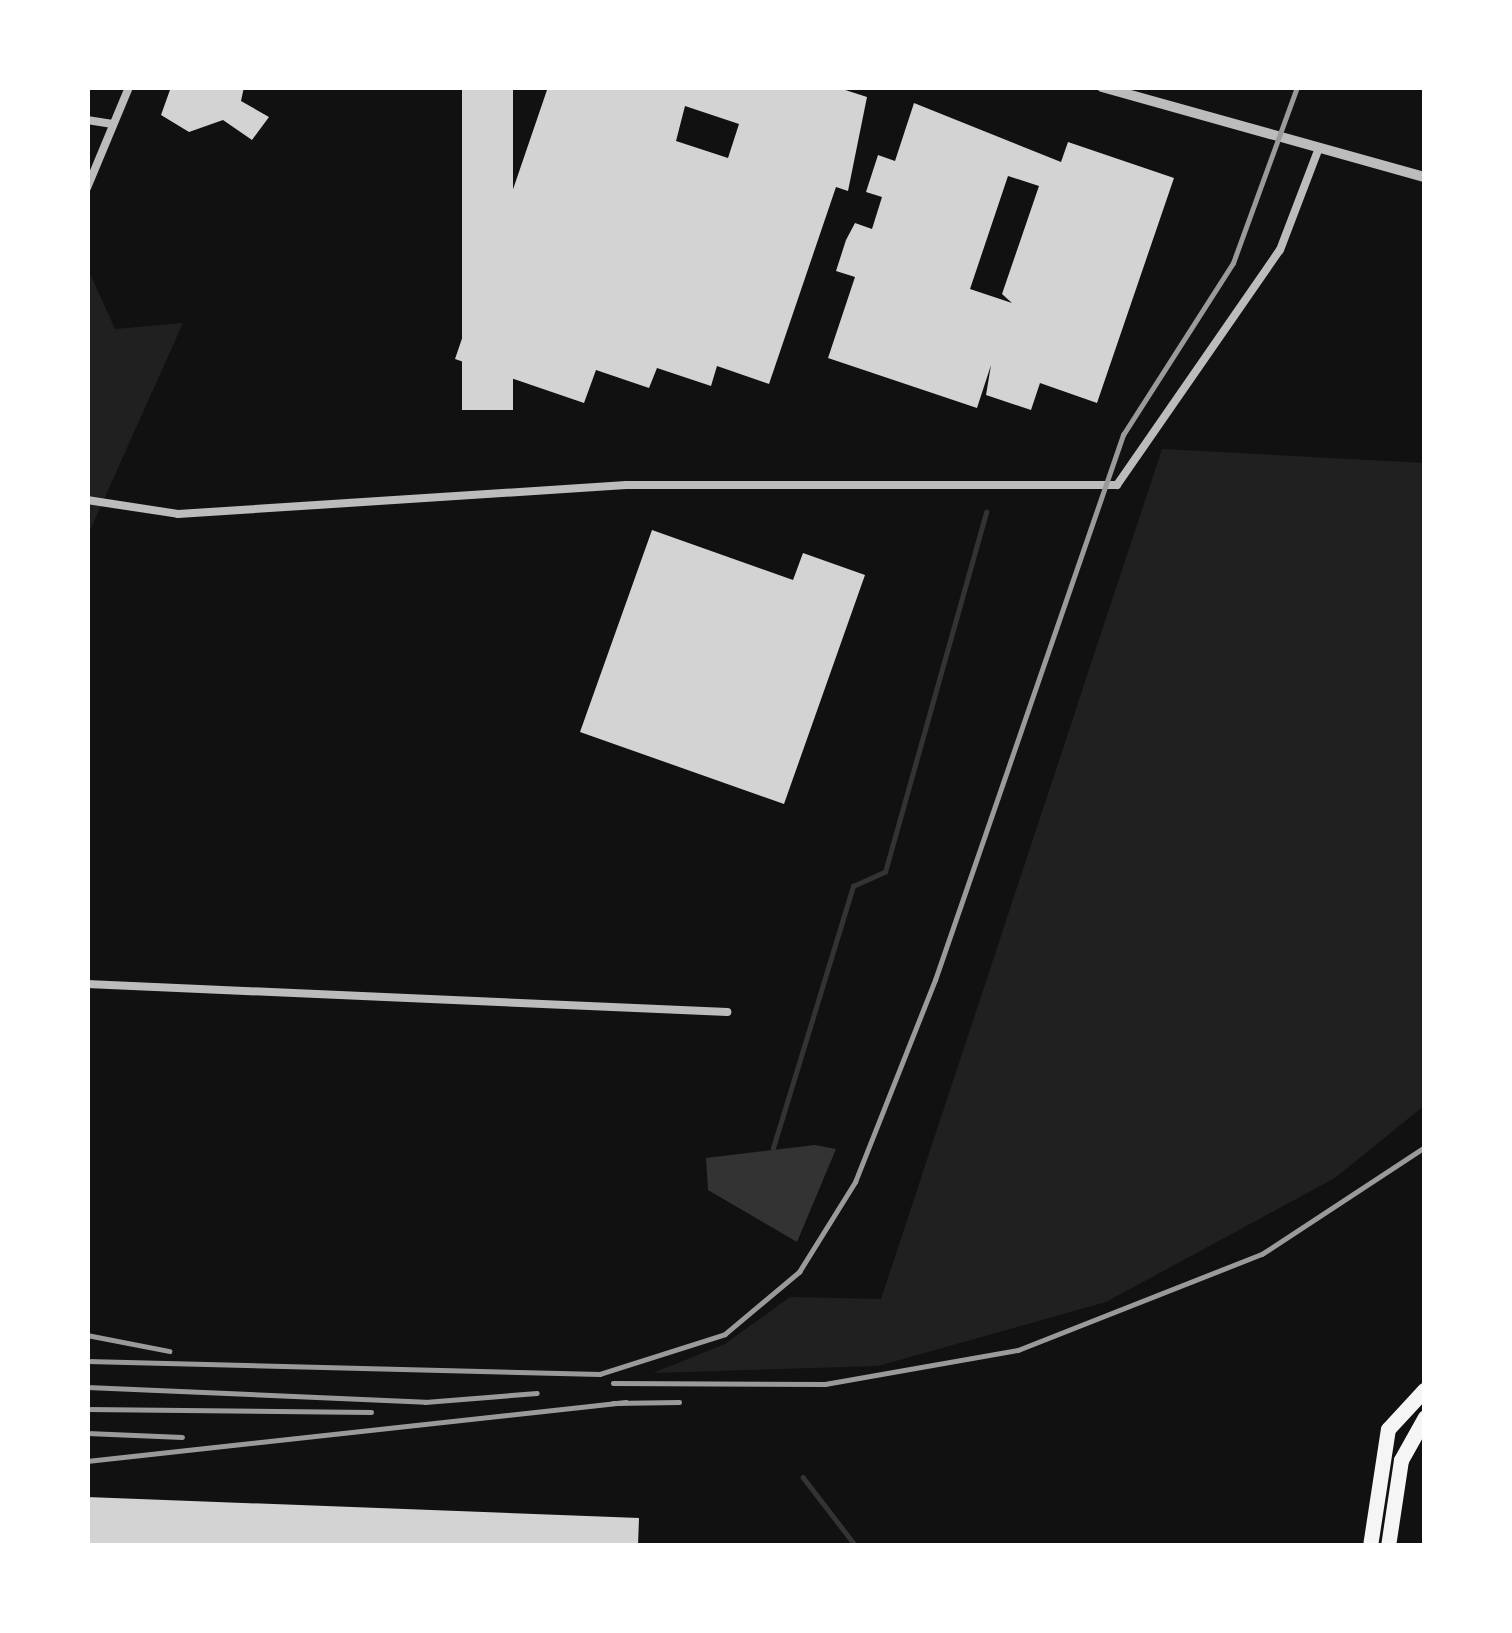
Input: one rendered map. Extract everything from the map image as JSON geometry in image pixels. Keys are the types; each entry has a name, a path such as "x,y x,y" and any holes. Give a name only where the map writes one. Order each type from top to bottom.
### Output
{"highway":[{"path":"1370,1546 1388,1430 1425,1389"},
{"path":"1388,1546 1401,1460 1425,1417"}],"street":[{"path":"87,188 129,87"},
{"path":"1102,87 1425,177"},
{"path":"87,120 113,124"},
{"path":"87,500 178,514 542,490 1117,485 1280,250 1319,148"},
{"path":"87,984 728,1012"}],"shaded area":[{"path":"87,267 115,329 183,323 87,537"},
{"path":"1162,449 1425,463 1425,1105 1335,1178 1106,1302 878,1366 653,1373 725,1344 790,1297 881,1299"},
{"path":"815,1145 836,1149 797,1242 708,1190 706,1158"}],"building":[{"path":"171,87 244,87 241,101 269,117 252,140 223,120 189,132 161,115"},
{"path":"462,87 513,87 513,410 462,410"},
{"path":"548,87 836,87 867,97 848,191 836,187 769,384 717,366 711,386 657,368 649,388 596,370 584,403 455,359","holes":["685,106 739,124 728,158 676,141"]},
{"path":"914,103 1061,162 1068,142 1174,178 1097,403 1040,383 1031,410 986,395 991,365 977,408 828,358 855,277 836,271 846,240 855,223 872,229 882,197 866,192 878,155 895,161","holes":["1008,176 1039,186 1002,294 1012,303 970,289"]},
{"path":"652,530 793,580 803,553 865,575 784,804 580,732"},
{"path":"87,1497 639,1518 638,1546 87,1546"}],"waterway":[{"path":"773,1148 853,886 885,872 986,512"},
{"path":"803,1477 856,1546"}],"railway":[{"path":"87,1361 600,1374 725,1334 799,1272 855,1182 935,980 1123,435 1233,263 1297,87"},
{"path":"613,1383 825,1384 1018,1350 1262,1254 1425,1147"},
{"path":"87,1335 169,1351"},
{"path":"87,1387 425,1402 537,1393"},
{"path":"87,1461 626,1402"},
{"path":"613,1403 679,1402"},
{"path":"87,1409 371,1412"},
{"path":"87,1433 182,1437"}]}
